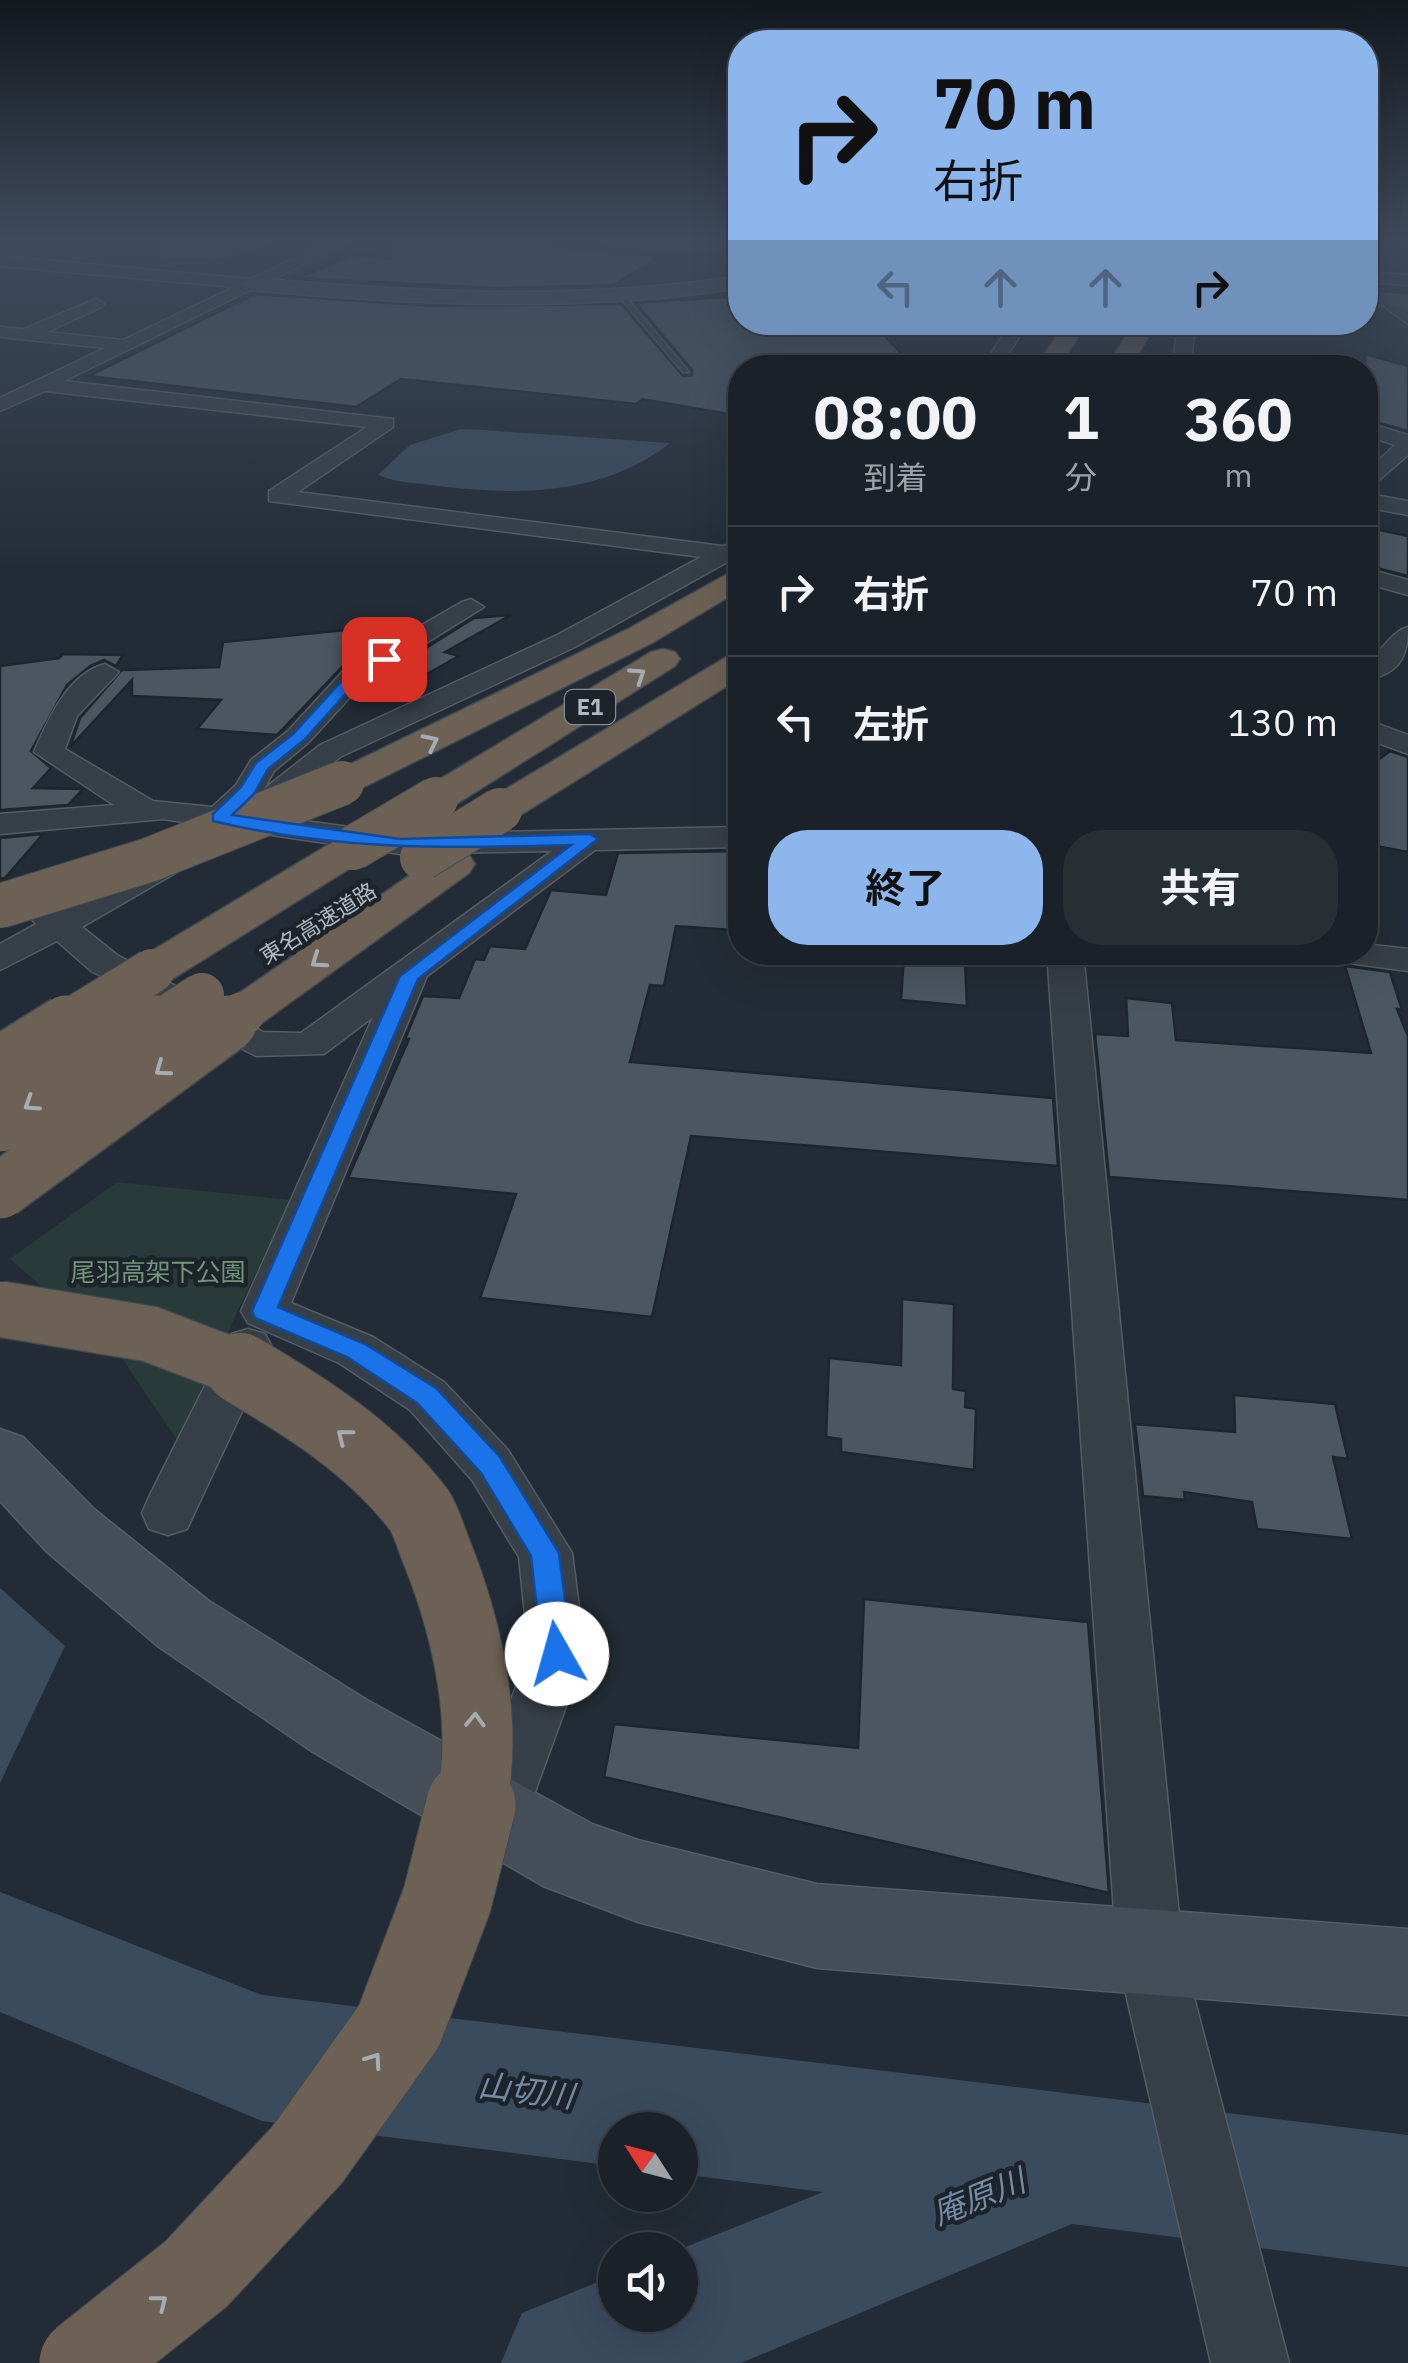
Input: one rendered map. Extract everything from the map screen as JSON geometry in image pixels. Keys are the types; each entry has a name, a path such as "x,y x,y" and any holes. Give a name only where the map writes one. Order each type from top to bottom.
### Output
{"highway":[{"path":"0,906 149,860 343,763 640,636 728,565"},
{"name":"東名高速道路","path":"0,1064 596,703 728,616"},
{"path":"0,1124 222,1004 728,671"},
{"path":"0,1192 222,1004"},
{"path":"0,1309 150,1334 236,1365 314,1412 372,1458 421,1512 456,1604 476,1693 472,1802 447,1900 398,2026 307,2155 208,2261 84,2363"}],"street":[{"path":"0,405 113,351"},
{"path":"44,385 386,423 277,496 728,557"},
{"path":"1378,433 1408,443 1378,472"},
{"path":"1378,502 1408,508"},
{"path":"1378,579 1408,588"},
{"path":"231,820 262,766 307,728 355,675 470,606"},
{"path":"1378,666 1387,661 1408,634"},
{"path":"104,672 64,713 49,752 148,812"},
{"path":"0,959 231,820 343,763 307,728"},
{"path":"1378,733 1408,746"},
{"path":"0,824 148,812 400,844 728,837"},
{"path":"0,895 37,906 104,963 256,1044 310,1045 409,976 590,839"},
{"path":"1378,957 1408,960"},
{"path":"1066,965 1154,1975 1250,2363"},
{"path":"168,1514 264,1311 409,976"},
{"path":"264,1311 356,1350 426,1396 490,1465 545,1553 557,1654 496,1814"},
{"path":"0,1456 70,1530 184,1624 340,1726 572,1857 638,1881 817,1926 1154,1975 1408,1972"}],"lane":[{"path":"669,351 686,370"}],"green space":[{"name":"尾羽高架下公園","path":"117,1182 290,1200 177,1440 120,1355 10,1259"}],"water":[{"path":"461,429 670,443 617,473 559,488 469,489 378,475 410,445"},
{"path":"0,1588 65,1646 0,1783"}],"building":[{"path":"139,351 662,351 683,376 692,375 692,370 676,351 899,351 902,355 728,355 728,414 642,399 637,404 401,379 356,407 89,376"},
{"path":"1378,358 1408,366 1408,431 1378,423"},
{"path":"1378,530 1408,536 1408,576 1378,568"},
{"path":"511,615 445,652 459,656 409,684 402,682 384,693 365,686 474,618"},
{"path":"418,623 343,666 277,735 197,729 221,700 132,696 132,680 70,747 80,718 122,670 219,667 223,642"},
{"path":"63,654 123,655 116,666 104,660 67,685 31,751 51,768 33,788 83,789 68,805 0,810 0,666 59,658"},
{"path":"1390,751 1408,757 1408,852 1378,846 1378,760"},
{"path":"43,834 5,878 0,879 0,838"},
{"path":"728,851 728,930 676,926 664,986 650,985 630,1062 1053,1098 1058,1166 691,1136 652,1317 480,1298 516,1194 348,1178 409,1039 405,1039 423,996 459,998 475,959 484,960 490,946 525,949 551,890 606,895 618,853"},
{"path":"903,965 965,965 967,1006 901,1000"},
{"path":"1345,966 1390,972 1402,1010 1397,1009 1408,1036 1408,1200 1109,1177 1095,1034 1128,1036 1126,998 1172,1003 1176,1040 1371,1053"},
{"path":"902,1299 954,1304 953,1389 966,1391 965,1407 976,1409 974,1470 841,1452 841,1439 826,1437 829,1358 901,1365"},
{"path":"1234,1395 1335,1404 1348,1459 1333,1457 1352,1539 1257,1529 1252,1502 1184,1492 1185,1500 1143,1496 1135,1424 1235,1432"},
{"path":"864,1599 1088,1622 1109,1893 604,1777 614,1724 858,1748"}],"waterway":[{"name":"山切川","path":"0,1952 262,2058 1408,2201"},
{"name":"庵原川","path":"572,2363 1066,2161"}],"route":[{"path":"384,659 355,675 298,737 262,766 248,790 219,818 400,844 590,839 409,976 264,1311 356,1350 426,1396 490,1465 545,1553 557,1654"}]}
